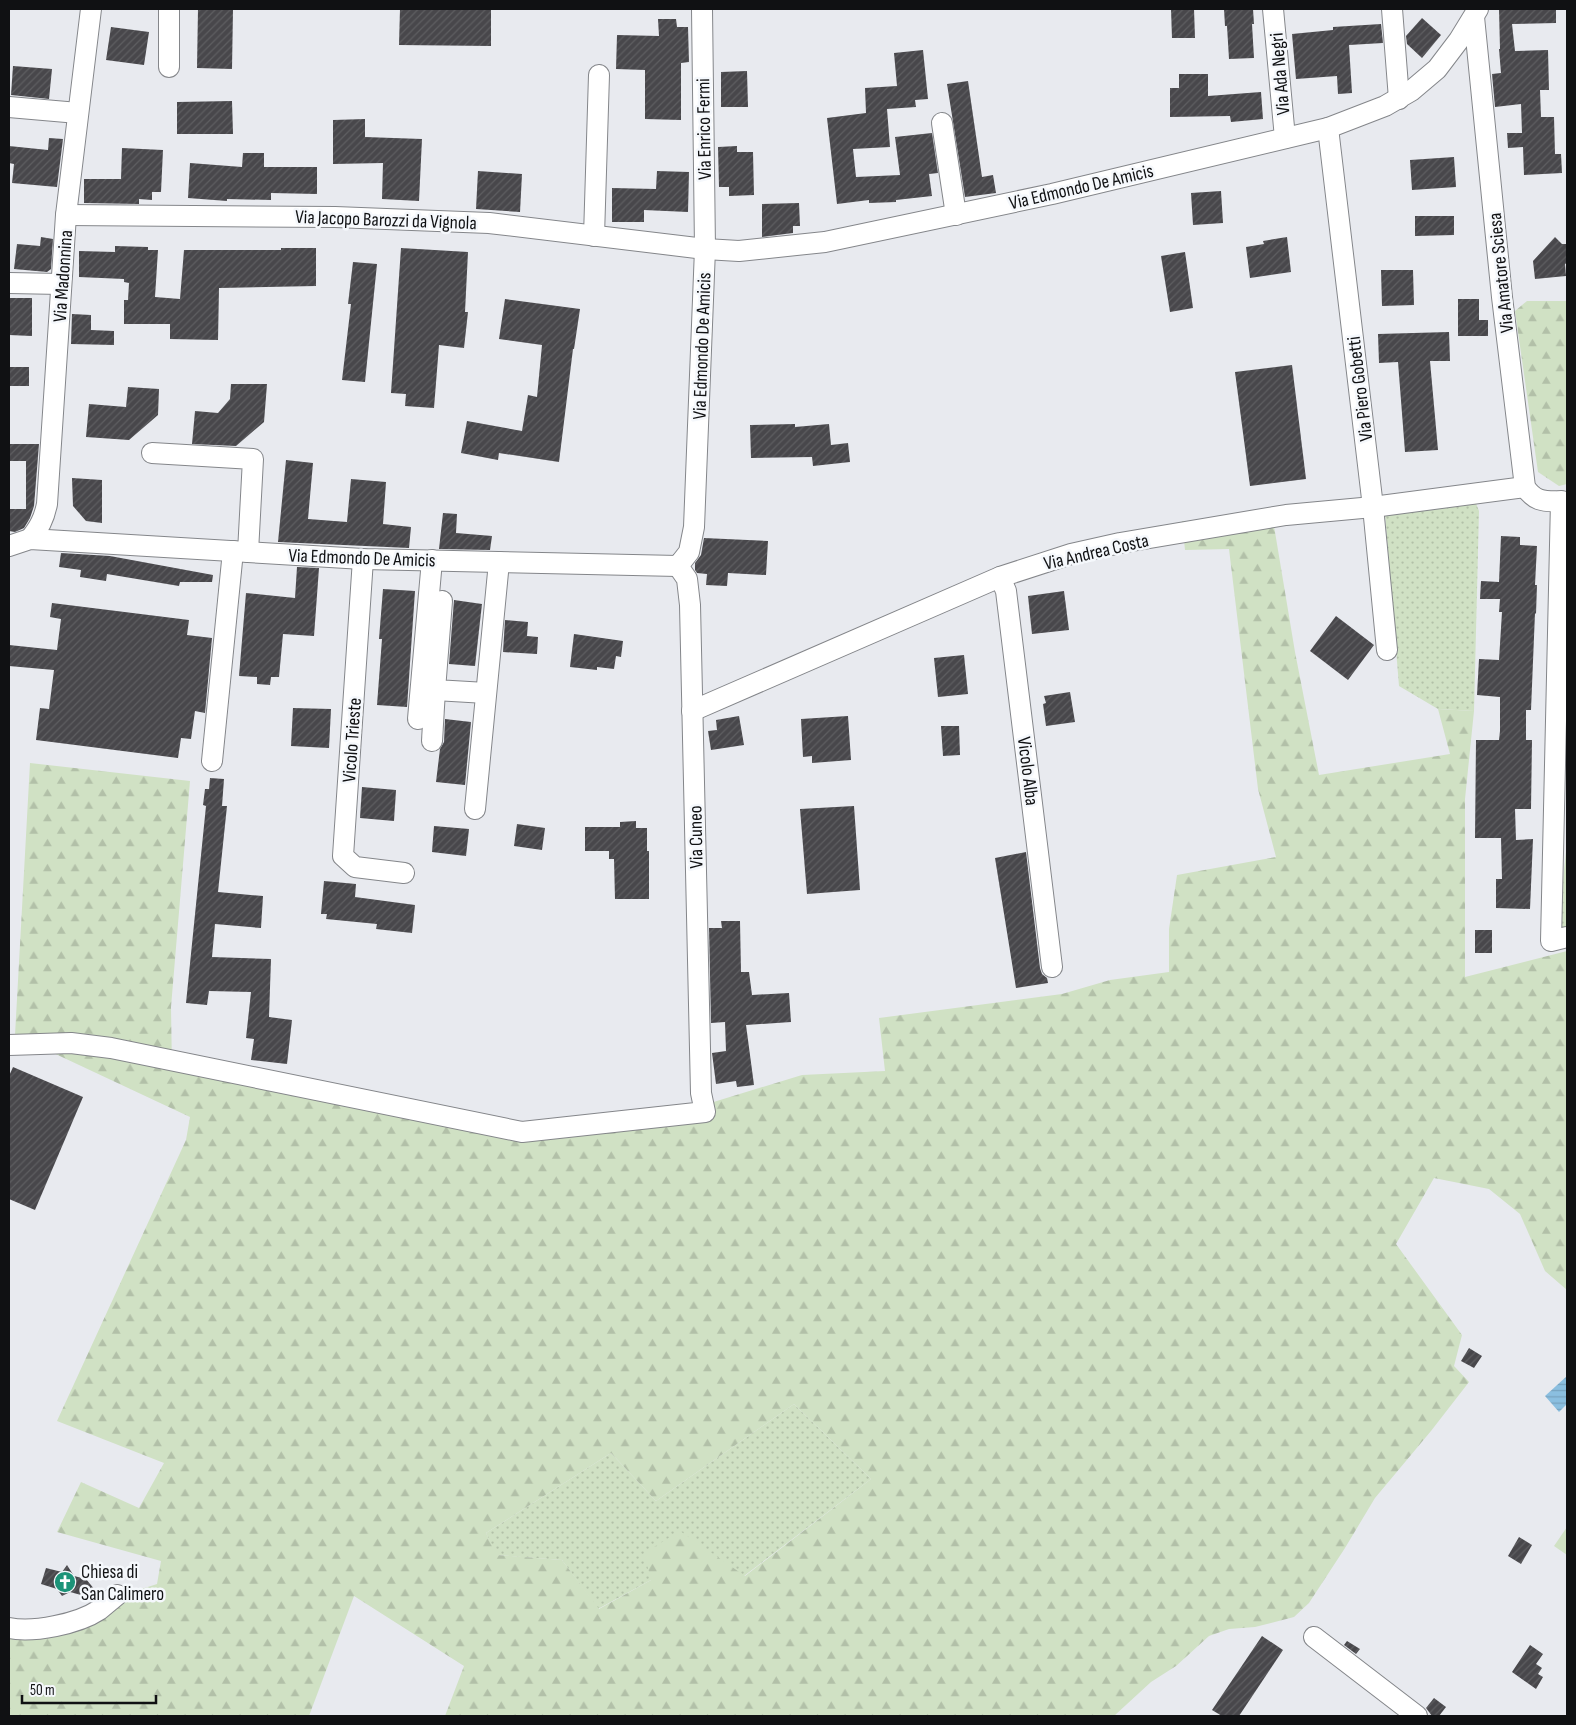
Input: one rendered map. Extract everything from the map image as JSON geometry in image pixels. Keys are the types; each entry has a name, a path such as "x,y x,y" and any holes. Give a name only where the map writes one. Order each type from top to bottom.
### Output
{"street":[{"name":"Via Madonnina","path":"30,539 39,529 47,504 66,215 91,9"},
{"path":"169,9 169,68"},
{"name":"Via Enrico Fermi","path":"702,9 705,249"},
{"name":"Via Ada Negri","path":"1273,9 1285,138"},
{"path":"1392,9 1399,98"},
{"name":"Via Edmondo De Amicis","path":"9,546 30,539 363,559 678,566 689,552 694,527 705,249 739,251 824,242 956,215 1328,128 1385,106 1411,91 1437,69 1476,13"},
{"name":"Via Amatore Sciesa","path":"1476,13 1502,297 1525,487"},
{"path":"594,236 599,76"},
{"path":"9,107 78,113"},
{"path":"942,123 956,215"},
{"name":"Via Piero Gobetti","path":"1328,128 1373,507 1387,650"},
{"name":"Via Jacopo Barozzi da Vignola","path":"66,215 354,217 489,223 705,249"},
{"path":"9,283 61,284"},
{"path":"152,453 253,459 212,762"},
{"path":"1525,487 1530,494 1540,501 1564,501 1559,939"},
{"name":"Via Andrea Costa","path":"692,711 1000,577 1071,554 1120,543 1286,515 1373,507 1525,487"},
{"name":"Vicolo Trieste","path":"363,559 343,856 355,867 404,873"},
{"path":"418,719 432,560"},
{"path":"475,809 499,562"},
{"name":"Via Cuneo","path":"9,1045 71,1043 111,1048 522,1132 705,1112 701,1093 690,605 687,579 678,566"},
{"name":"Vicolo Alba","path":"1000,577 1006,591 1052,967"},
{"path":"432,742 442,601"},
{"path":"435,690 486,693"},
{"path":"9,1628 17,1630 43,1628 74,1621 98,1610 117,1595"},
{"path":"1314,1637 1417,1716"}],"green space":[{"path":"1527,301 1567,301 1567,484 1559,486 1538,472 1515,311"},
{"path":"1473,496 1479,511 1474,711 1438,709 1399,686 1385,514"},
{"path":"1273,520 1295,652 1319,775 1450,754 1438,709 1474,711 1465,799 1465,977 1567,951 1567,1290 1545,1271 1520,1214 1489,1189 1434,1178 1396,1244 1462,1335 1454,1366 1469,1382 1375,1498 1309,1603 1294,1617 1255,1627 1229,1629 1209,1636 1176,1666 1151,1682 1114,1716 445,1716 464,1666 354,1596 309,1716 9,1716 9,1618 27,1626 157,1584 161,1561 57,1532 81,1482 139,1508 164,1463 57,1421 186,1140 190,1117 15,1035 30,763 190,781 171,1007 172,1070 420,1118 510,1140 548,1139 694,1108 802,1075 885,1071 879,1018 1062,994 1110,980 1169,972 1169,929 1177,875 1276,857 1258,789 1229,549 1185,550 1182,521","holes":["794,1404 871,1479 745,1576 680,1531 644,1553 651,1580 599,1609 562,1560 497,1555 486,1533 611,1453 656,1501"]},
{"path":"1567,842 1567,927 1558,928"},
{"path":"794,1404 871,1479 744,1576 651,1580 598,1609 562,1560 496,1555 486,1533 611,1453 656,1501"},
{"path":"1567,1527 1567,1555 1554,1546"}],"water":[{"path":"1567,1376 1567,1404 1559,1412 1545,1396"}],"building":[{"path":"198,9 233,9 232,69 197,68"},
{"path":"400,9 491,9 491,46 399,45"},
{"path":"1171,9 1194,9 1195,38 1172,38"},
{"path":"1224,9 1253,9 1254,58 1229,59"},
{"path":"1499,9 1556,9 1556,23 1512,24 1515,51 1548,50 1549,90 1540,90 1541,117 1554,117 1555,154 1561,154 1562,173 1524,175 1523,147 1508,148 1507,133 1522,133 1521,104 1495,107 1492,74 1501,73"},
{"path":"1422,18 1441,35 1422,58 1407,44 1406,36"},
{"path":"658,19 676,19 677,27 688,27 689,62 681,63 681,120 645,119 645,70 616,69 617,35 659,36"},
{"path":"1381,24 1383,43 1349,45 1352,93 1338,94 1337,76 1296,79 1292,34 1333,30 1333,27"},
{"path":"111,27 149,32 144,65 106,60"},
{"path":"923,50 928,99 915,100 916,107 887,109 890,147 853,149 856,177 900,175 895,137 932,133 938,173 929,174 932,196 896,200 896,202 869,203 869,200 837,204 827,118 866,113 865,88 897,86 894,53"},
{"path":"13,66 52,69 49,99 11,95"},
{"path":"747,71 748,107 721,107 721,72"},
{"path":"1179,74 1208,74 1208,96 1261,92 1263,119 1231,122 1230,116 1170,117 1170,88 1179,88"},
{"path":"968,81 982,177 993,175 996,193 965,197 947,84"},
{"path":"232,101 233,134 177,134 177,102"},
{"path":"365,119 365,137 422,139 419,201 382,199 383,163 333,164 333,120"},
{"path":"49,138 63,139 57,187 12,183 14,164 9,163 9,146 48,150"},
{"path":"737,146 737,152 753,152 754,195 729,196 729,187 719,187 718,147"},
{"path":"122,148 163,150 161,192 152,192 152,200 139,199 139,204 84,203 84,179 121,179"},
{"path":"243,153 264,153 264,167 317,167 317,194 271,193 271,200 227,199 227,201 188,198 190,163 242,167"},
{"path":"1454,157 1456,187 1412,190 1410,160"},
{"path":"478,171 522,174 520,212 476,209"},
{"path":"657,171 689,172 688,212 644,210 644,222 612,222 612,188 656,189"},
{"path":"1221,191 1223,223 1193,225 1191,193"},
{"path":"799,203 800,226 793,226 793,233 762,237 762,204"},
{"path":"1415,216 1454,216 1454,235 1415,236"},
{"path":"41,237 53,239 51,269 47,272 14,269 17,244 40,246"},
{"path":"1287,237 1291,272 1250,278 1246,247 1264,244 1263,241"},
{"path":"1555,237 1562,244 1567,244 1566,276 1535,279 1533,261"},
{"path":"115,246 148,247 148,250 158,250 155,297 180,299 184,250 316,248 316,286 219,288 218,340 170,339 170,324 124,324 124,300 128,300 129,283 124,282 124,279 79,277 79,251 115,252"},
{"path":"401,248 468,252 465,312 468,312 464,348 439,345 434,408 405,406 406,394 391,393"},
{"path":"1185,252 1193,308 1170,312 1161,256"},
{"path":"353,262 377,264 365,382 342,380 351,304 348,304"},
{"path":"1381,270 1413,270 1414,305 1382,306"},
{"path":"9,298 32,298 32,336 9,335"},
{"path":"505,299 580,309 559,462 499,453 498,460 461,453 467,421 522,431 528,395 537,397 542,345 499,339"},
{"path":"1458,299 1479,299 1479,320 1488,320 1488,336 1458,336"},
{"path":"72,314 91,315 91,330 114,331 114,345 71,344"},
{"path":"1449,332 1450,361 1430,361 1438,450 1405,452 1398,362 1379,363 1378,334"},
{"path":"1292,365 1306,479 1250,486 1235,372"},
{"path":"9,367 29,367 29,386 9,386"},
{"path":"231,384 267,384 264,422 236,446 192,444 195,411 218,413 230,399"},
{"path":"128,387 159,389 158,415 129,440 86,437 89,404 126,407"},
{"path":"795,424 795,427 829,424 831,445 848,443 850,462 813,466 812,457 751,458 750,425"},
{"path":"9,444 39,444 34,506 24,528 15,532 9,531 9,509 26,509 26,461 9,461"},
{"path":"286,460 313,463 308,519 347,522 351,479 386,482 383,524 411,527 409,548 278,542"},
{"path":"72,478 102,480 102,523 86,521 73,506"},
{"path":"443,513 457,514 456,533 492,536 490,550 439,549"},
{"path":"1501,536 1520,537 1520,545 1537,546 1531,710 1526,710 1526,740 1532,740 1531,809 1515,809 1516,840 1533,839 1530,909 1496,908 1496,879 1502,879 1501,838 1475,838 1476,740 1499,740 1500,731 1500,697 1477,695 1479,659 1499,660 1502,612 1499,612 1500,599 1480,599 1481,581 1499,582"},
{"path":"704,538 768,541 766,575 728,573 727,586 706,585 707,574 697,573 695,570 695,563 701,555"},
{"path":"61,553 110,556 213,575 212,582 180,582 179,586 107,574 106,581 80,577 81,570 59,567"},
{"path":"297,567 319,568 314,636 283,634 279,677 271,677 270,685 257,684 257,677 239,676 246,593 295,598"},
{"path":"383,589 415,591 407,707 377,705 382,639 379,639"},
{"path":"1064,591 1069,630 1032,634 1028,596"},
{"path":"454,600 482,604 475,666 449,664"},
{"path":"52,603 189,620 187,635 212,638 205,713 195,711 191,739 181,738 178,758 36,740 40,708 49,709 54,670 9,666 9,645 57,650 61,619 50,617"},
{"path":"1336,616 1374,645 1348,680 1310,651"},
{"path":"505,620 528,622 527,636 538,637 537,654 503,652"},
{"path":"574,634 623,641 621,657 616,656 614,669 597,667 597,670 570,667"},
{"path":"964,655 968,694 938,697 934,658"},
{"path":"1070,692 1075,722 1046,726 1043,704 1046,703 1044,696"},
{"path":"293,708 331,709 329,748 291,746"},
{"path":"739,716 744,745 711,750 708,731 717,730 716,720"},
{"path":"848,716 851,760 812,763 812,756 803,757 801,719"},
{"path":"445,719 471,722 465,785 436,782 440,749 444,742"},
{"path":"941,726 959,726 960,755 943,756"},
{"path":"210,778 224,779 222,806 227,806 218,892 263,896 261,928 215,924 212,957 271,959 269,1017 292,1020 287,1064 251,1060 254,1039 246,1038 251,992 209,991 207,1005 186,1003 206,806 203,805 205,789 209,789"},
{"path":"362,787 396,790 394,821 360,818"},
{"path":"854,806 860,890 807,894 800,809"},
{"path":"636,821 636,828 647,828 649,899 615,899 614,859 609,859 609,851 585,851 585,827 620,827 620,822"},
{"path":"517,824 545,828 542,850 514,846"},
{"path":"434,826 469,829 466,856 432,852"},
{"path":"1026,852 1040,968 1048,983 1016,988 995,858"},
{"path":"324,881 356,884 355,897 415,905 412,933 376,929 377,924 326,919 327,914 321,914"},
{"path":"721,921 740,921 741,972 749,972 752,995 789,993 791,1022 746,1025 754,1085 737,1087 736,1081 716,1084 712,1053 726,1051 725,1022 711,1023 709,928 722,928"},
{"path":"1475,930 1492,930 1492,953 1475,953"},
{"path":"13,1067 83,1097 35,1210 9,1199 9,1076"},
{"path":"1469,1348 1482,1356 1474,1368 1461,1361"},
{"path":"1519,1537 1532,1545 1521,1564 1508,1556"},
{"name":"Chiesa di San Calimero","path":"67,1565 74,1576 86,1579 95,1590 81,1595 70,1592 62,1596 57,1589 41,1584 46,1568 62,1572"},
{"path":"1262,1636 1283,1650 1239,1716 1222,1716 1212,1710"},
{"path":"1347,1641 1360,1649 1356,1654 1344,1645"},
{"path":"1530,1645 1543,1654 1536,1664 1542,1668 1538,1674 1543,1677 1536,1689 1512,1672"},
{"path":"1434,1698 1446,1707 1439,1716 1432,1716 1426,1708"}],"place":[{"name":"Chiesa di San Calimero","path":"65,1582"}]}
